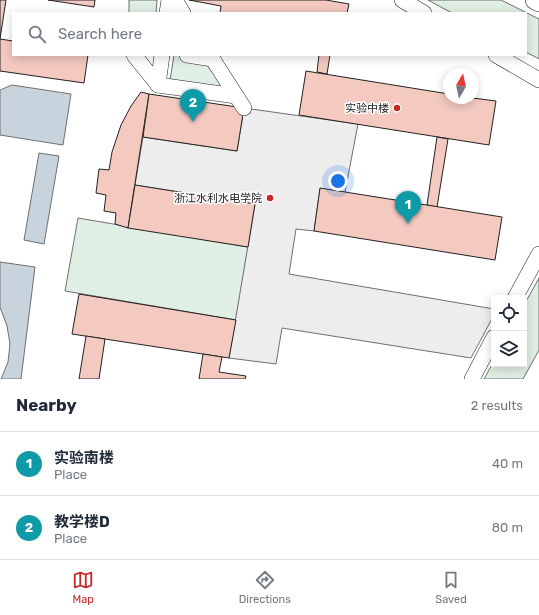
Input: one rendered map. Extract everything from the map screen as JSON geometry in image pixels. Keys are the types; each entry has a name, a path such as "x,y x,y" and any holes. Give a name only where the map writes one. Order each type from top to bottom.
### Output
{"main road":[{"path":"535,0 539,2"}],"street":[{"path":"168,12 169,0"},
{"path":"175,0 182,12"},
{"path":"402,0 422,12"},
{"path":"135,56 158,85 240,102 211,57 200,56"},
{"path":"158,85 162,56"},
{"path":"498,56 539,80"},
{"path":"517,295 539,254"},
{"path":"472,379 491,344"}],"green space":[{"path":"129,0 157,0 156,12 129,12"},
{"path":"428,0 501,0 525,12 450,12"},
{"path":"527,13 539,19 539,59 527,53"},
{"path":"174,56 201,56 228,94 169,87"},
{"path":"78,218 248,247 236,320 65,291"},
{"path":"539,278 539,350 523,379 484,379 491,366 527,367 527,300"}],"shaded area":[{"path":"12,85 71,94 63,145 0,135 0,90"},
{"path":"244,108 358,124 345,192 320,189 314,231 296,229 289,274 491,308 491,321 471,358 282,328 276,364 229,358 255,204 135,185 143,137 237,151"},
{"path":"39,153 59,156 44,244 24,240"},
{"path":"0,262 35,267 21,379 1,379 8,362 10,344 7,326 0,307"}],"building":[{"path":"0,0 6,0 0,39"},
{"path":"48,0 95,0 94,7"},
{"path":"189,0 326,0 349,4 347,12 220,12 221,6"},
{"path":"0,39 12,41 12,56 88,56 84,83 0,71"},
{"path":"319,56 330,56 327,74 317,72"},
{"name":"实验中楼","path":"306,71 443,93 443,104 479,104 479,99 496,101 489,145 299,115"},
{"path":"141,92 149,94 128,228 115,224 116,213 104,211 106,195 96,193 99,169 109,170 112,152 121,125 131,106"},
{"path":"149,94 244,108 237,151 143,137"},
{"path":"437,137 448,139 437,207 427,205"},
{"path":"135,185 255,204 248,247 128,228"},
{"path":"320,188 502,217 495,260 314,231"},
{"path":"79,294 236,320 229,358 72,334"},
{"path":"86,336 105,339 99,379 79,379"},
{"path":"203,354 222,357 219,372 246,376 245,379 199,379"}],"place":[{"name":"实验中楼","path":"397,108"},
{"name":"教学楼D","path":"193,122"},
{"name":"浙江水利水电学院","path":"270,198"},
{"name":"实验南楼","path":"408,224"}]}
